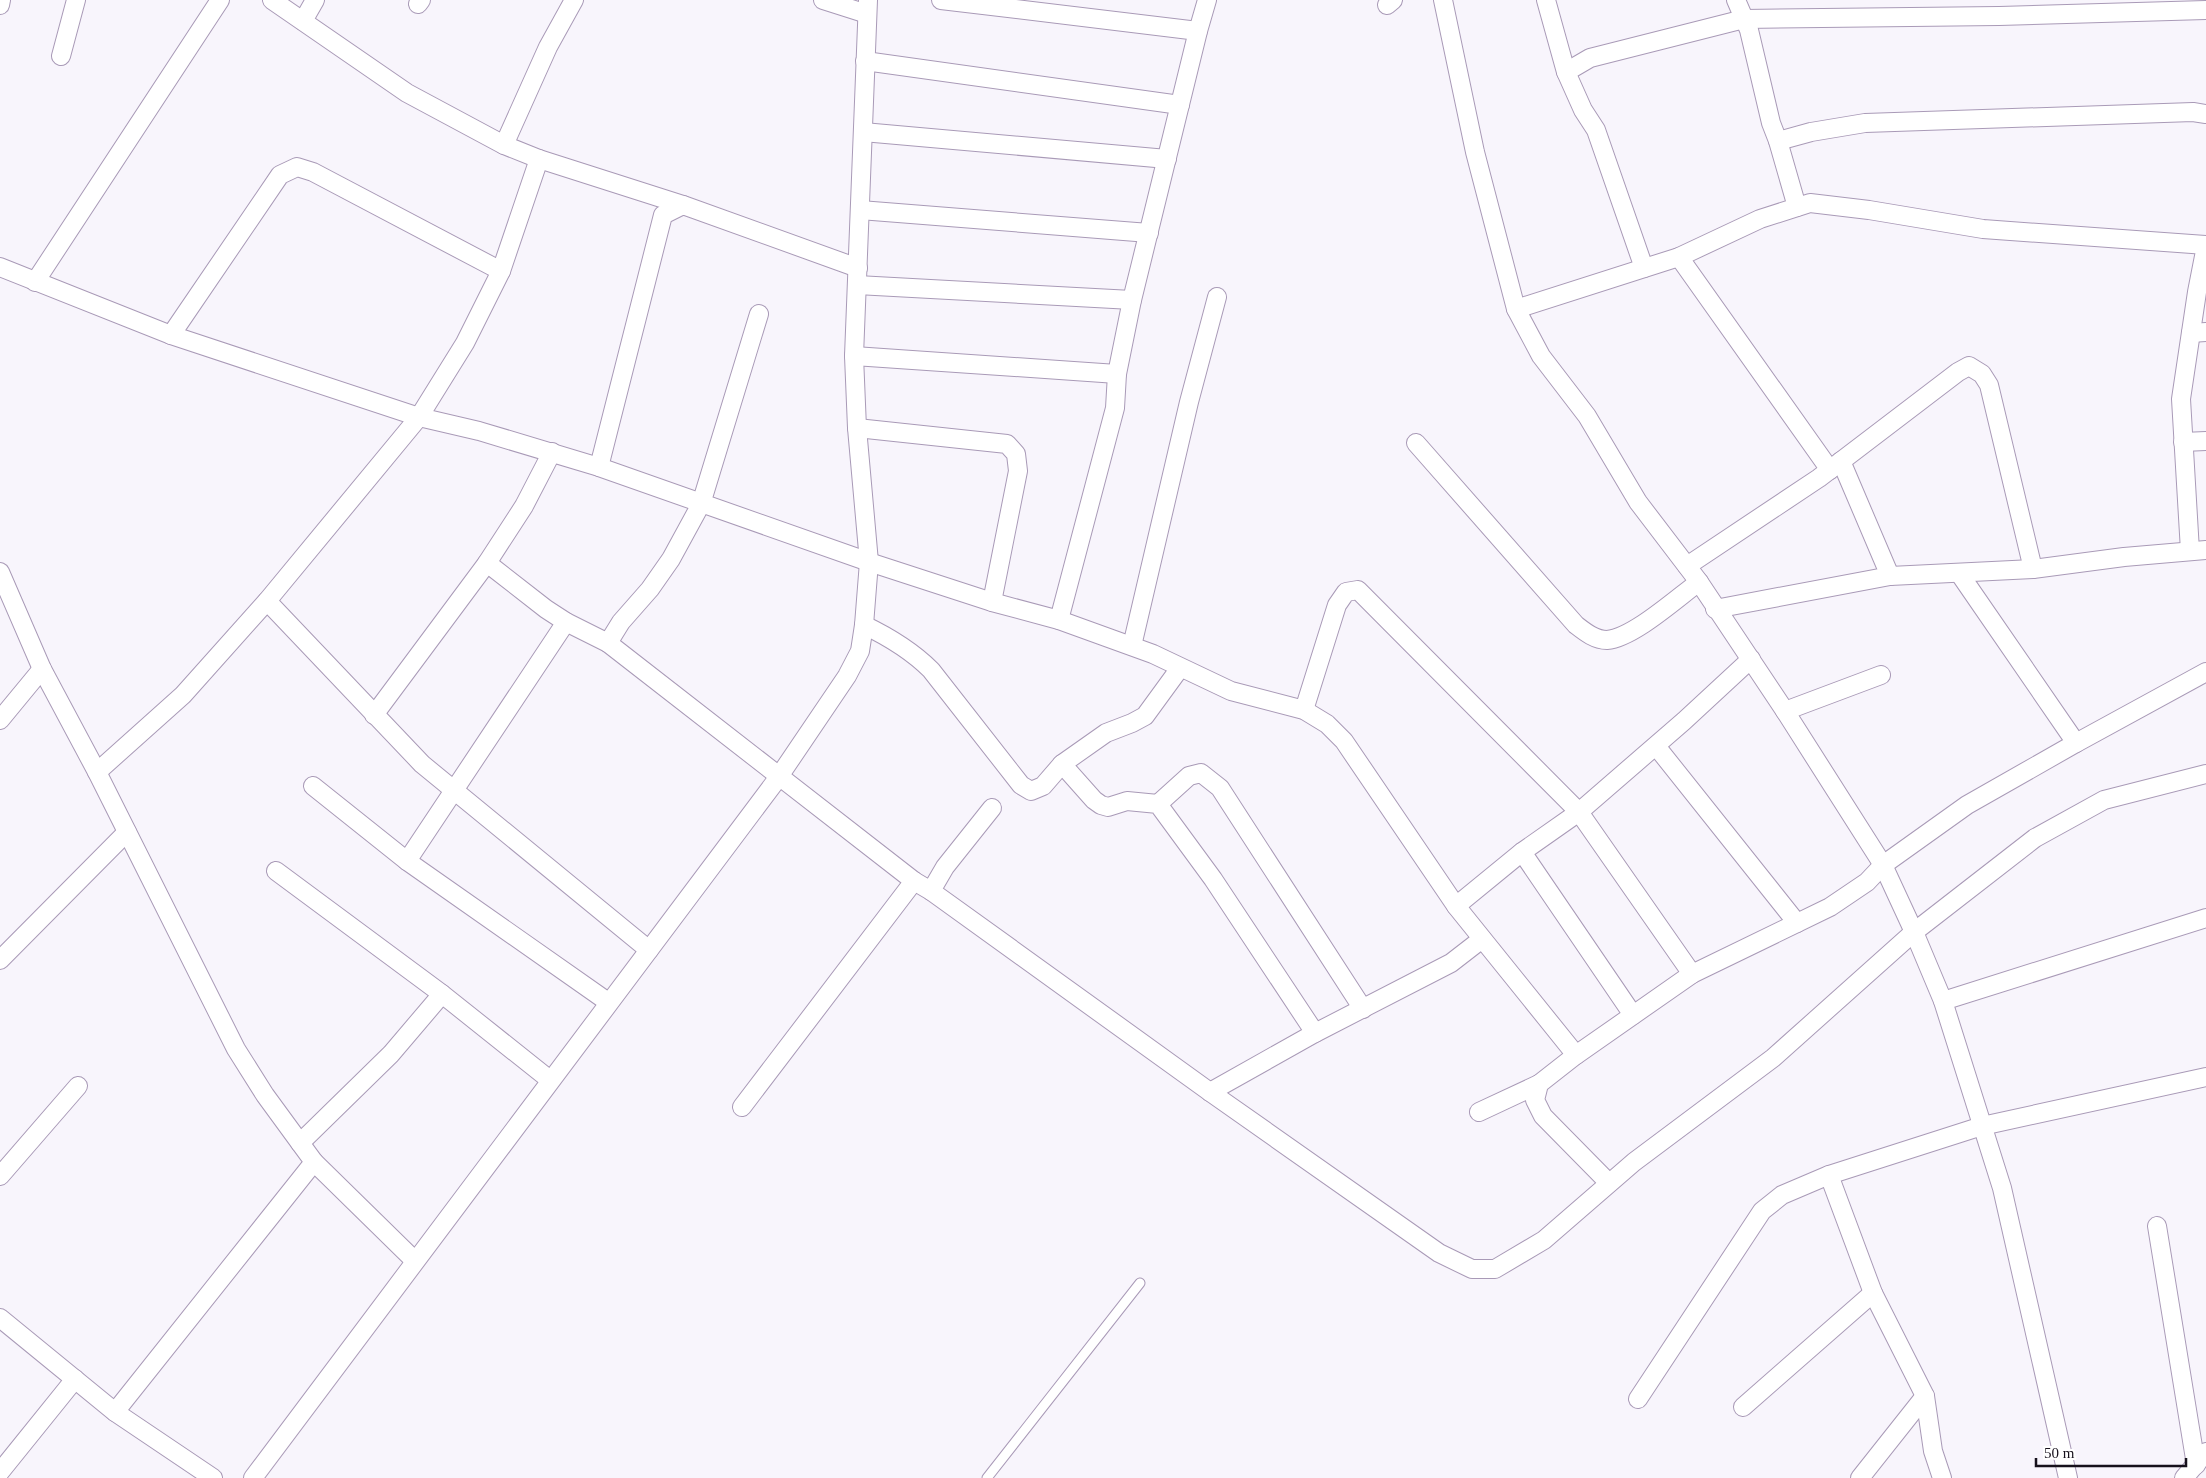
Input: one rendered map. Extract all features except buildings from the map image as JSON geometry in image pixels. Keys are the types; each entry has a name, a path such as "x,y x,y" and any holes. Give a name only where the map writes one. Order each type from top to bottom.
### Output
{"street":[{"path":"0,5 2,0"},
{"path":"61,56 76,0"},
{"path":"35,282 220,0"},
{"path":"272,0 407,93 504,145 540,159 683,205 857,276 1132,300"},
{"path":"303,21 315,0"},
{"path":"504,145 548,47 574,0"},
{"path":"253,1478 608,1002 778,778 847,676 860,651 869,562 857,428 854,356 867,7 823,0"},
{"path":"941,0 1198,31"},
{"path":"1059,620 1115,408 1117,374 1132,300 1207,0"},
{"path":"1443,0 1475,152 1516,310 1541,356 1587,416 1638,502 1699,582 1715,609 1785,711 1883,865 1914,932 1943,1001 2002,1188 2068,1478"},
{"path":"1546,0 1566,72 1583,110 1596,130 1644,268"},
{"path":"1736,0 1749,30 1771,123 1797,207"},
{"path":"1566,72 1590,58 1744,19 1999,16 2206,10"},
{"path":"865,60 1180,105"},
{"path":"1778,141 1811,132 1865,123 2206,114"},
{"path":"863,132 1167,159"},
{"path":"97,772 183,695 267,601 419,417 465,343 502,271 540,159"},
{"path":"171,334 280,176 297,167 313,172 502,271"},
{"path":"1516,310 1679,257 1760,219 1810,203 1869,210 1983,229 2206,245 2198,332 2181,399 2183,442 2198,550 2124,557 2034,569 1890,576 1715,609"},
{"path":"599,467 663,215 683,205"},
{"path":"860,210 1149,233"},
{"path":"1679,257 1836,465 1890,576"},
{"path":"0,267 171,334 419,417 552,452 599,467 869,562 992,602 1059,620 1153,654 1231,691 1304,710 1327,724 1344,741 1456,906 1576,1055"},
{"path":"1132,646 1189,402 1217,297"},
{"path":"608,643 621,622 650,589 671,559 701,504 760,314"},
{"path":"854,356 1117,374"},
{"path":"1687,566 1836,465 1958,372 1969,366 1982,374 1989,385 2034,569"},
{"path":"857,428 1007,444 1016,454 1018,471 1016,492 992,602"},
{"path":"2183,442 2206,441"},
{"path":"1416,443 1576,625 1593,637 1606,640 1625,636 1699,582"},
{"path":"374,715 487,564 524,506 552,452"},
{"path":"487,564 546,609 566,622 608,643 778,778 914,881 1439,1253 1472,1269 1495,1268 1544,1240 1634,1162 1773,1058 1914,932 2035,838 2104,800 2206,774"},
{"path":"0,572 42,669 97,772 236,1050 265,1095 314,1162 415,1261"},
{"path":"1959,573 2076,743"},
{"path":"1304,710 1337,605 1346,592 1358,590 1579,812 1692,974"},
{"path":"267,601 422,764 649,950"},
{"path":"407,861 566,622"},
{"path":"864,625 897,642 918,656 1021,785 1031,791 1043,786 1062,764 1106,733 1145,716 1180,668"},
{"path":"1456,906 1522,852 1579,812 1656,746 1751,659"},
{"path":"0,720 42,669"},
{"path":"1479,1112 1539,1084 1576,1055 1692,974 1838,902 1867,882 1883,865 1968,805 2206,672"},
{"path":"1785,711 1881,675"},
{"path":"1656,746 1798,923"},
{"path":"1062,764 1094,800 1101,805 1108,806 1127,801 1158,804 1189,776 1201,773 1220,788 1363,1009"},
{"path":"313,786 407,861 608,1002"},
{"path":"1158,804 1213,879 1315,1033"},
{"path":"930,891 945,867 992,808"},
{"path":"0,960 127,832"},
{"path":"1522,852 1633,1015"},
{"path":"276,871 442,994 550,1080"},
{"path":"742,1107 914,881"},
{"path":"1943,1001 2206,918"},
{"path":"1210,1092 1378,999 1451,963 1482,939"},
{"path":"300,1143 391,1054 442,994"},
{"path":"1638,1399 1762,1211 1782,1195 1829,1175 1982,1126 2206,1077"},
{"path":"1539,1084 1535,1100 1543,1116 1609,1183"},
{"path":"0,1176 78,1086"},
{"path":"115,1412 314,1162"},
{"path":"1829,1175 1873,1293 1925,1396 1933,1451 1942,1478"},
{"path":"2157,1226 2195,1465"},
{"path":"1743,1406 1873,1293"},
{"path":"0,1318 115,1412 213,1478"},
{"path":"0,1472 74,1379"},
{"path":"1860,1478 1925,1396"}],"lane":[{"path":"987,1478 1140,1283"}]}
